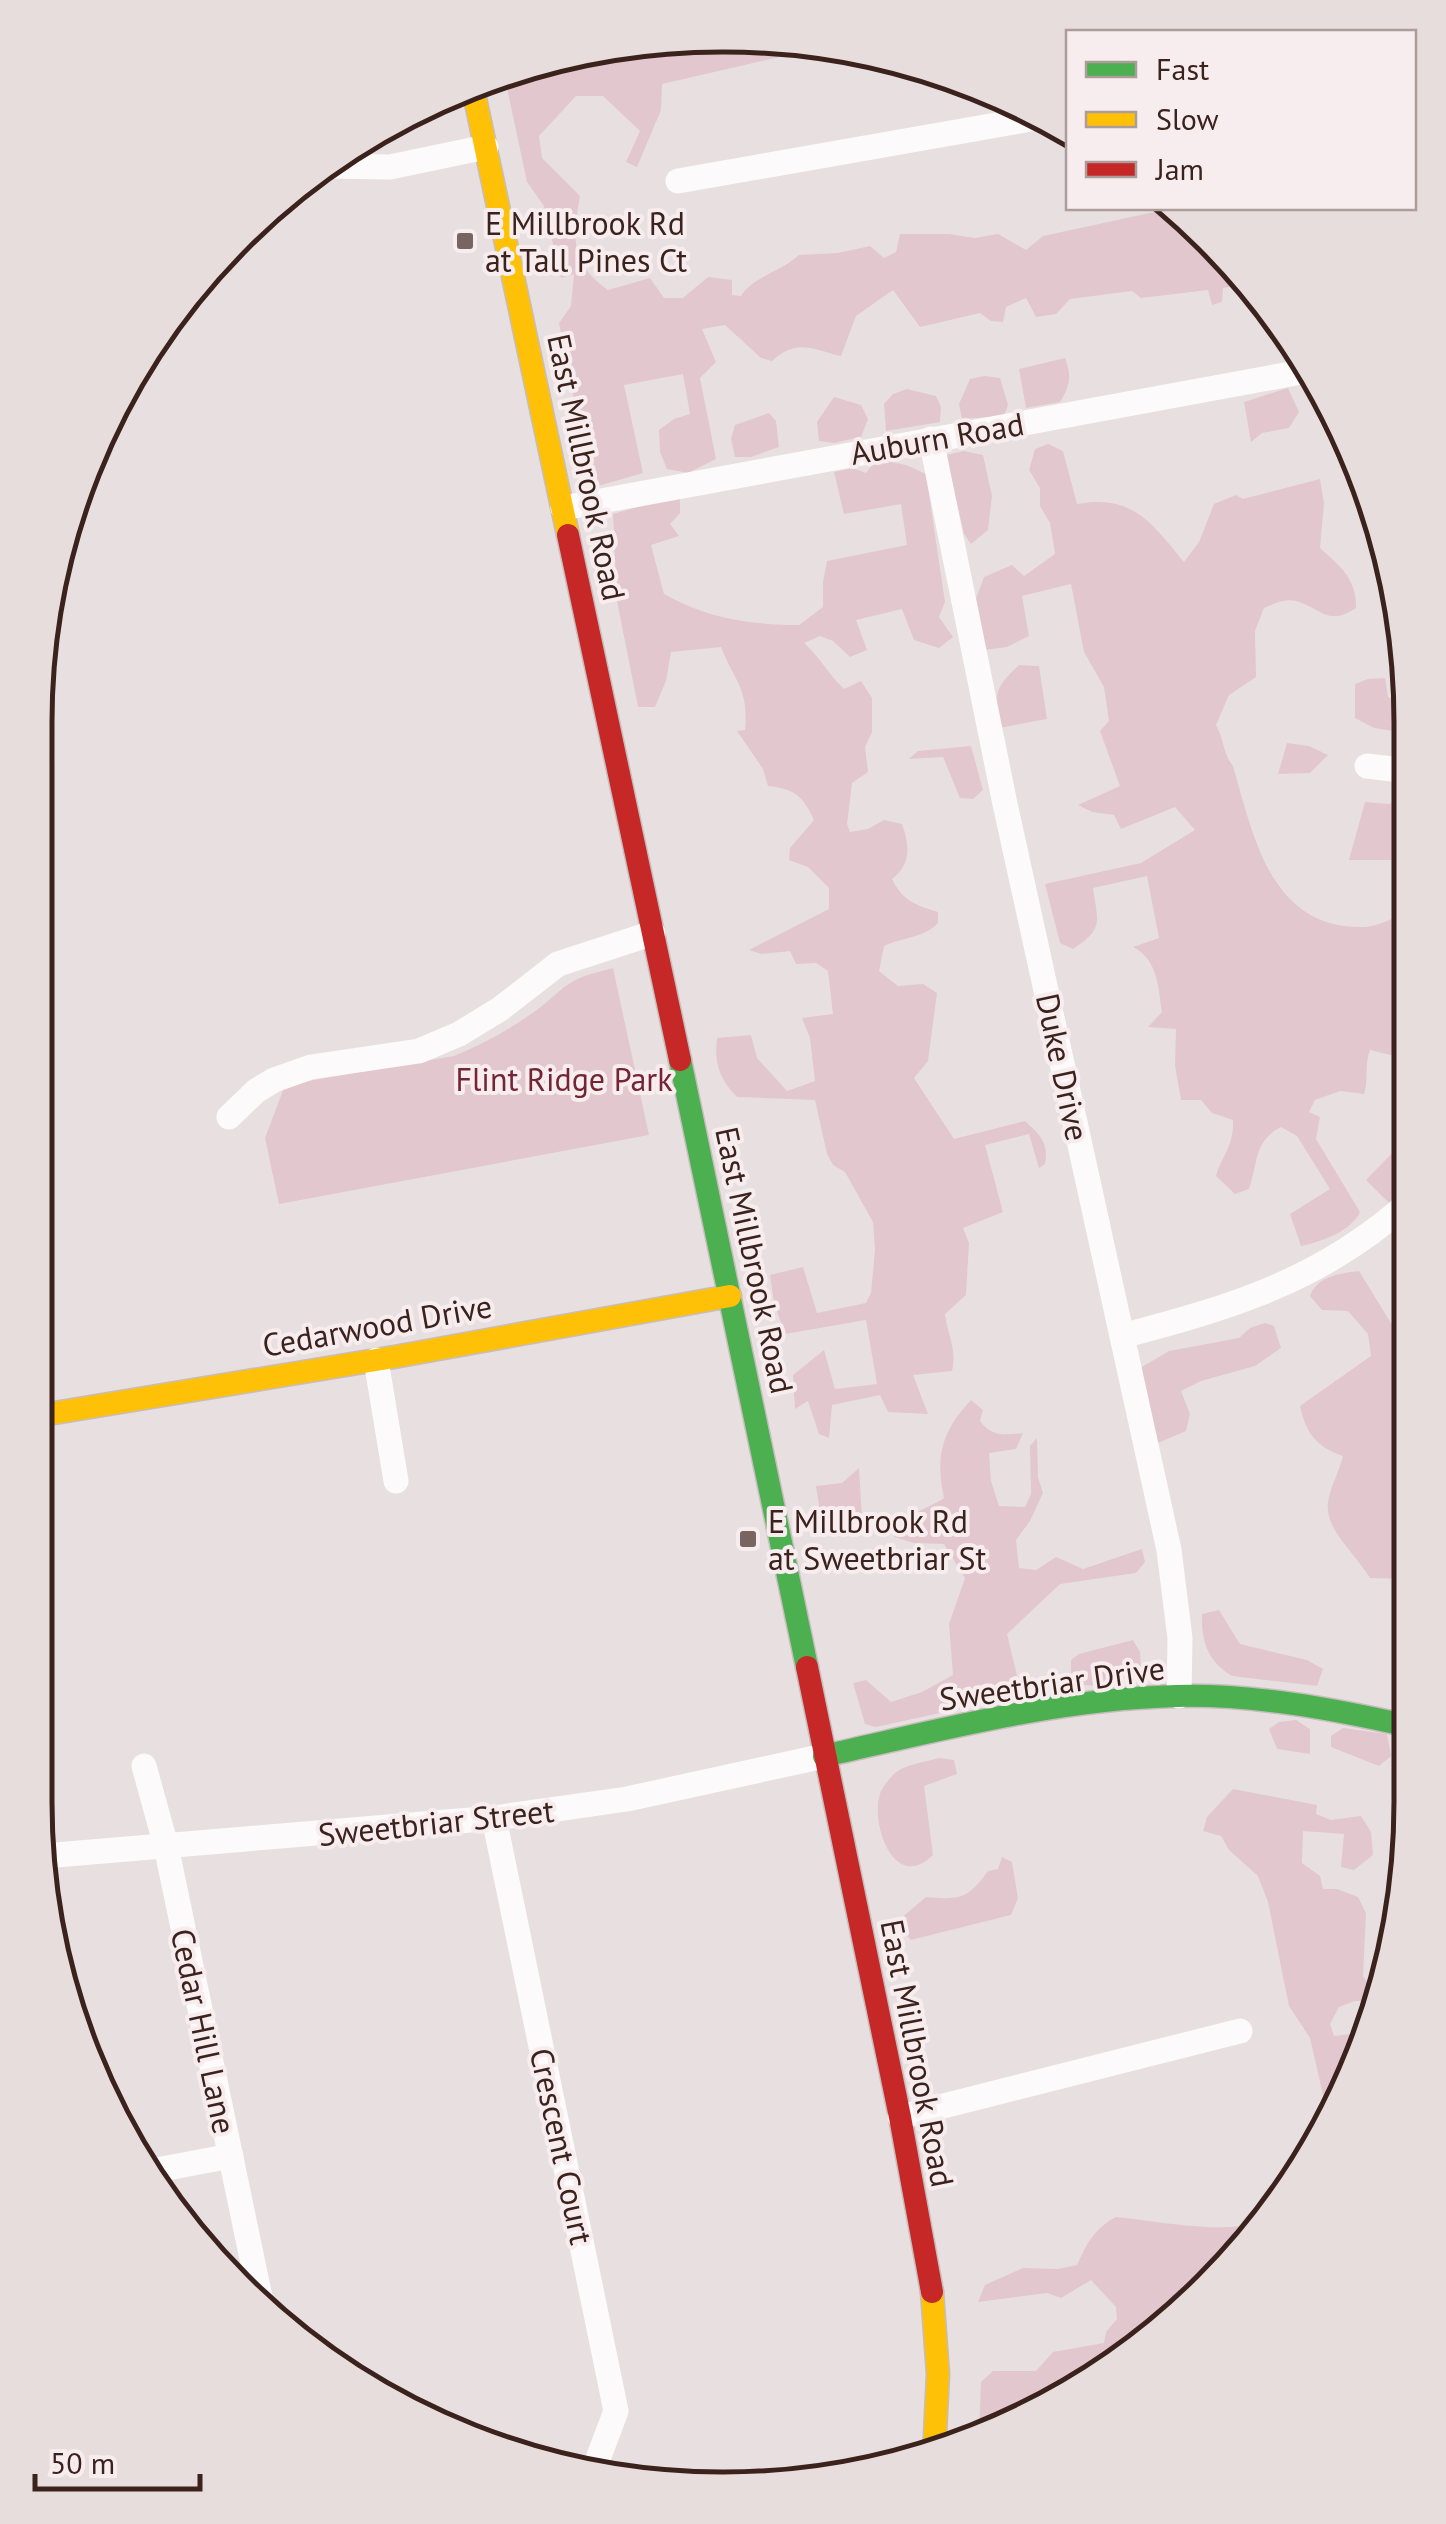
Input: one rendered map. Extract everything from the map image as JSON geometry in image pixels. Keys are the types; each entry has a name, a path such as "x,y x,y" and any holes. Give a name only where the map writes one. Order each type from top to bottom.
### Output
{"main road":[{"name":"East Millbrook Road","path":"476,100 900,2117 934,2306 938,2374 935,2437"},
{"name":"Cedarwood Drive","path":"52,1413 730,1296"},
{"name":"Sweetbriar Drive","path":"824,1756 1135,1698 1239,1698 1318,1706 1394,1723"}],"street":[{"path":"678,180 1018,121"},
{"path":"348,166 390,167 486,147"},
{"name":"Auburn Road","path":"563,508 1295,373"},
{"name":"Duke Drive","path":"931,439 1176,1597 1180,1638 1178,1696"},
{"path":"1367,766 1394,769"},
{"path":"229,1117 274,1080 311,1067 420,1050 459,1034 500,1009 558,964 653,933"},
{"path":"1122,1336 1209,1313 1273,1290 1352,1248 1394,1215"},
{"path":"376,1360 396,1480"},
{"name":"Sweetbriar Street","path":"55,1855 494,1818 627,1799 824,1756"},
{"name":"Cedar Hill Lane","path":"144,1766 166,1846 257,2282"},
{"name":"Crescent Court","path":"494,1818 616,2410 597,2460"},
{"path":"900,2117 1240,2031"},
{"path":"162,2169 230,2156"}],"green space":[{"path":"723,52 785,56 662,84 661,110 637,167 626,162 640,131 603,96 576,96 539,136 542,158 580,196 577,248 595,280 608,290 650,278 664,298 683,298 708,277 732,280 732,295 741,296 799,255 870,246 884,258 896,252 900,234 975,238 998,234 1026,250 1043,236 1156,212 1232,287 1223,288 1222,302 1212,305 1208,290 1141,298 1132,291 1070,299 1056,314 1036,317 1026,298 1006,307 1003,322 991,321 980,313 920,327 893,290 856,316 841,356 797,347 772,361 761,358 725,325 702,329 716,362 700,378 716,459 688,473 667,469 660,452 659,430 690,414 683,374 624,385 643,473 591,488 559,323 571,306 574,274 561,278 544,206 527,182 507,88 549,75 635,58"},
{"path":"1065,358 1069,381 1060,402 1026,408 1019,369"},
{"path":"1000,378 1008,405 1004,416 962,419 959,404 970,379"},
{"path":"1288,388 1299,412 1289,428 1262,433 1251,442 1244,402"},
{"path":"907,389 936,396 941,407 940,422 886,431 884,404 893,394"},
{"path":"834,397 861,405 868,419 861,437 834,443 819,441 817,422"},
{"path":"769,413 776,421 779,447 751,457 735,457 731,439 735,425"},
{"path":"1048,444 1063,451 1077,504 1112,503 1139,514 1184,562 1199,542 1214,504 1236,495 1243,499 1320,479 1324,503 1320,548 1350,581 1356,608 1331,616 1292,600 1264,608 1255,631 1256,677 1229,695 1216,725 1259,849 1287,896 1308,913 1333,924 1365,927 1394,918 1394,1055 1370,1050 1364,1094 1340,1091 1315,1100 1309,1112 1320,1117 1316,1139 1360,1212 1343,1230 1317,1242 1301,1246 1290,1214 1330,1189 1297,1136 1281,1127 1266,1139 1258,1153 1249,1189 1235,1194 1216,1176 1230,1144 1233,1120 1212,1113 1201,1100 1181,1100 1175,1065 1176,1029 1148,1027 1162,1012 1158,983 1148,959 1133,947 1159,938 1147,876 1093,888 1097,917 1094,930 1073,949 1060,943 1045,884 1141,863 1195,830 1175,807 1121,829 1114,815 1078,805 1120,786 1100,731 1109,721 1104,687 1084,652 1071,584 1022,596 1029,636 1007,647 984,650 974,604 984,577 1012,565 1024,576 1055,554 1050,523 1040,506 1040,488 1029,470 1035,449"},
{"path":"964,451 983,455 992,496 988,530 971,544 964,534 946,455"},
{"path":"882,460 926,474 945,602 939,617 953,637 939,648 914,640 902,609 856,620 867,650 850,657 833,641 820,636 804,643 844,689 861,681 872,698 872,732 865,747 868,772 852,783 847,824 850,832 868,829 884,820 902,824 907,854 903,868 892,879 910,901 938,912 938,923 932,928 884,946 879,971 898,986 923,984 937,993 928,1061 914,1078 954,1139 1025,1121 1042,1140 1046,1156 1045,1164 1039,1168 1029,1134 985,1145 1003,1212 963,1228 969,1243 966,1295 945,1314 953,1349 952,1371 913,1375 928,1414 888,1412 880,1395 832,1405 829,1438 819,1434 808,1401 795,1409 793,1375 824,1350 835,1389 877,1384 866,1320 785,1334 774,1303 770,1275 803,1267 817,1313 866,1303 871,1293 875,1250 873,1222 845,1172 833,1165 827,1154 815,1100 737,1097 722,1077 716,1055 717,1038 751,1035 757,1058 787,1091 815,1081 810,1038 802,1018 833,1014 828,971 816,963 796,964 790,951 761,954 749,950 829,909 829,888 808,867 789,860 790,848 814,820 797,795 768,786 763,769 737,731 745,730 745,704 721,647 671,652 666,681 655,707 638,707 617,601 613,514 680,495 680,513 670,524 679,536 651,545 664,594 729,618 799,625 823,607 827,561 907,545 901,504 844,514 834,472 853,468 866,473"},
{"path":"1019,665 1039,666 1047,719 999,728 998,693"},
{"path":"1385,678 1388,697 1393,698 1394,731 1374,728 1355,718 1355,684"},
{"path":"1287,743 1309,746 1328,755 1310,773 1278,774"},
{"path":"971,746 983,790 973,799 960,798 943,757 909,759 918,751"},
{"path":"1365,802 1394,802 1394,860 1349,860"},
{"name":"Flint Ridge Park","path":"613,968 649,1135 279,1204 265,1138 285,1085 454,1056 518,1023 576,980"},
{"path":"1394,1151 1391,1205 1366,1180"},
{"path":"1359,1271 1394,1328 1394,1579 1370,1578 1336,1532 1328,1502 1343,1456 1314,1438 1300,1406 1371,1356 1368,1334 1348,1311 1322,1310 1310,1296 1318,1284"},
{"path":"1265,1323 1274,1326 1281,1348 1255,1366 1201,1381 1181,1391 1190,1414 1186,1431 1158,1443 1142,1387 1142,1367 1169,1351 1239,1338 1250,1328"},
{"path":"971,1400 983,1410 980,1421 989,1430 1023,1433 1016,1449 989,1453 991,1481 999,1506 1025,1507 1031,1494 1030,1446 1037,1438 1038,1477 1043,1493 1016,1540 1019,1568 1036,1570 1056,1557 1083,1569 1142,1549 1145,1562 1136,1573 1060,1584 1007,1634 1019,1684 1017,1696 876,1727 865,1724 853,1683 866,1680 891,1702 922,1692 953,1675 949,1624 965,1578 944,1544 914,1543 894,1537 909,1518 944,1498 940,1469 943,1445 953,1422"},
{"path":"859,1468 862,1518 841,1531 823,1530 816,1486 842,1483"},
{"path":"1219,1610 1240,1644 1307,1660 1323,1669 1317,1686 1232,1676 1224,1670 1208,1650 1202,1624 1202,1614"},
{"path":"1133,1640 1140,1652 1141,1668 1108,1684 1071,1683 1071,1660 1079,1654"},
{"path":"1296,1720 1310,1729 1310,1754 1277,1749 1269,1729 1279,1722"},
{"path":"1343,1728 1387,1734 1391,1756 1379,1766 1331,1747 1331,1736"},
{"path":"939,1758 954,1760 957,1774 924,1786 933,1855 919,1865 907,1866 897,1861 882,1837 880,1794 898,1771"},
{"path":"1233,1789 1317,1805 1316,1814 1331,1820 1361,1816 1371,1832 1373,1855 1354,1870 1341,1867 1344,1834 1303,1831 1302,1863 1320,1876 1323,1889 1337,1889 1358,1897 1366,1913 1363,1976 1368,1984 1363,2001 1339,2007 1330,2024 1334,2036 1351,2034 1324,2098 1310,2038 1289,2006 1268,1902 1258,1876 1229,1850 1221,1836 1203,1831 1207,1817"},
{"path":"1002,1857 1012,1862 1018,1898 1011,1915 911,1940 903,1932 900,1919 926,1897 962,1896 988,1871 998,1869"},
{"path":"1116,2217 1206,2227 1241,2226 1165,2305 1096,2359 980,2420 981,2382 993,2371 1036,2371 1053,2352 1104,2343 1106,2332 1117,2319 1116,2307 1091,2280 1061,2298 1047,2293 978,2302 985,2285 1023,2268 1077,2265 1102,2226"}],"traffic: fast":[{"path":"680,1060 807,1667"},
{"path":"824,1756 1043,1709 1131,1698 1235,1697 1394,1723"}],"traffic: slow":[{"path":"475,100 568,535"},
{"path":"52,1413 730,1296"},
{"path":"932,2292 938,2374 935,2437"}],"traffic: jam":[{"path":"568,535 680,1060"},
{"path":"807,1667 932,2292"}],"place":[{"name":"E Millbrook Rd at Tall Pines Ct","path":"465,241"},
{"name":"E Millbrook Rd at Sweetbriar St","path":"748,1539"}]}
